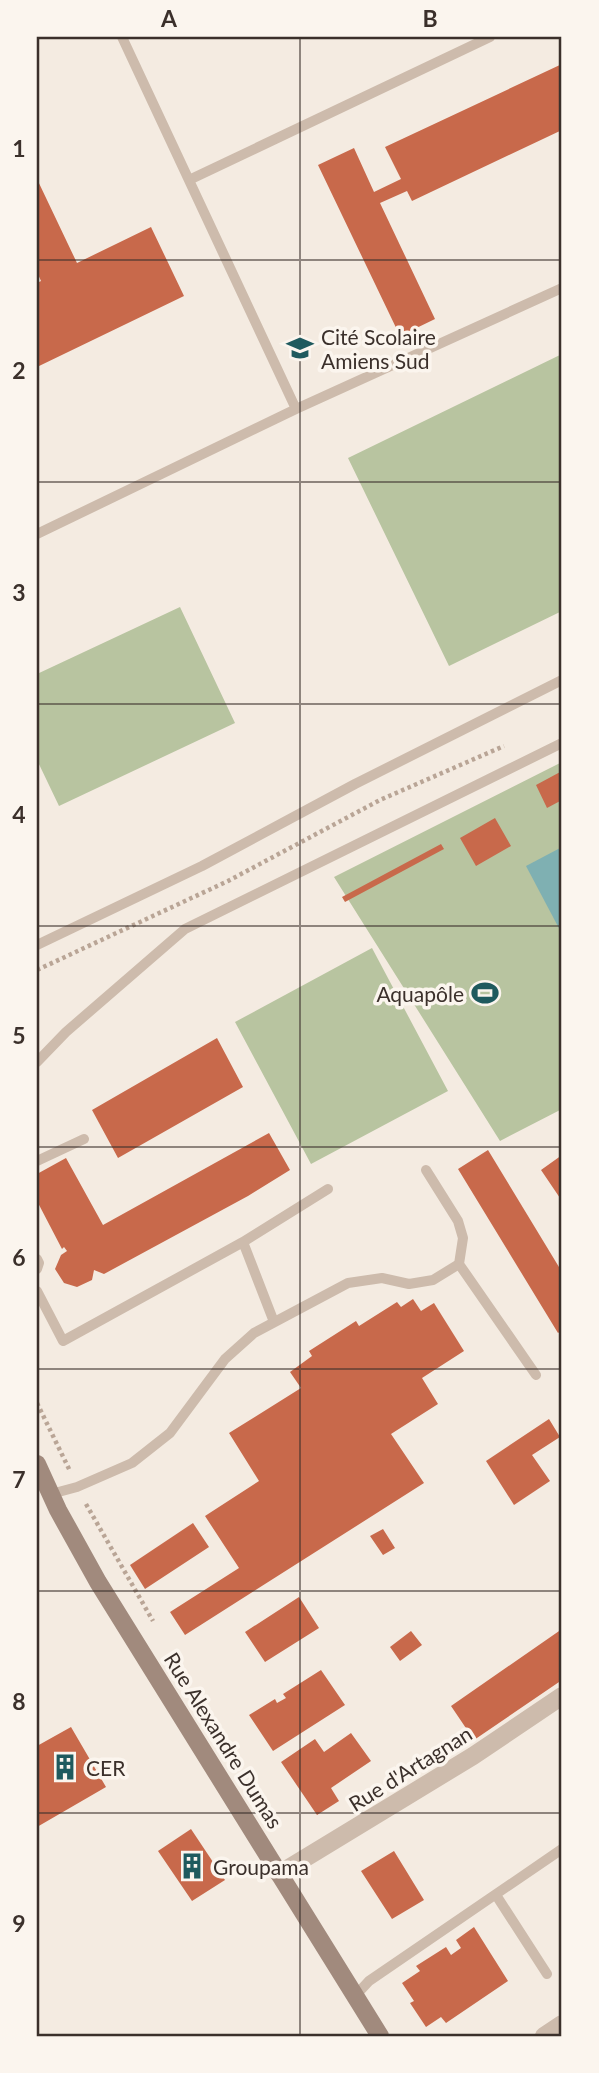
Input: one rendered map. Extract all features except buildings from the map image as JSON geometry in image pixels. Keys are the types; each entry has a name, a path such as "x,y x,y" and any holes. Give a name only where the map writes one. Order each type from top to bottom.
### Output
{"street":[{"name":"Rue Alexandre Dumas","path":"37,1464 98,1582 380,2036"},
{"name":"Rue d'Artagnan","path":"279,1874 473,1756 562,1696"},
{"path":"544,2036 562,2024"}],"lane":[{"path":"122,37 296,409"},
{"path":"189,180 491,37"},
{"path":"37,534 296,409 562,288"},
{"path":"37,945 202,866 355,784 562,680"},
{"path":"37,1062 66,1032 185,929 562,743"},
{"path":"37,1161 84,1139"},
{"path":"426,1170 458,1221 463,1238 459,1264 536,1375"},
{"path":"37,1291 63,1341 243,1242 328,1189"},
{"path":"243,1242 274,1322"},
{"path":"37,1259 37,1269"},
{"path":"51,1494 78,1487 132,1463 170,1433 225,1359 254,1333 348,1283 382,1279 409,1284 433,1280 459,1264"},
{"path":"356,1995 369,1980 560,1855"},
{"path":"496,1895 547,1974"}],"path":[{"path":"37,970 228,881 380,800 516,741"}],"green space":[{"path":"562,354 562,611 449,666 348,458"},
{"path":"180,607 235,723 59,806 37,760 37,674"},
{"name":"Aquapôle","path":"562,762 562,1109 500,1141 334,877"},
{"path":"372,948 448,1091 311,1164 235,1022"}],"water":[{"path":"562,847 562,934 526,866"}],"place":[{"name":"Cité Scolaire Amiens Sud","path":"300,348"},
{"name":"Aquapôle","path":"485,993"},
{"name":"CER","path":"65,1767"},
{"name":"Groupama","path":"192,1866"}]}
